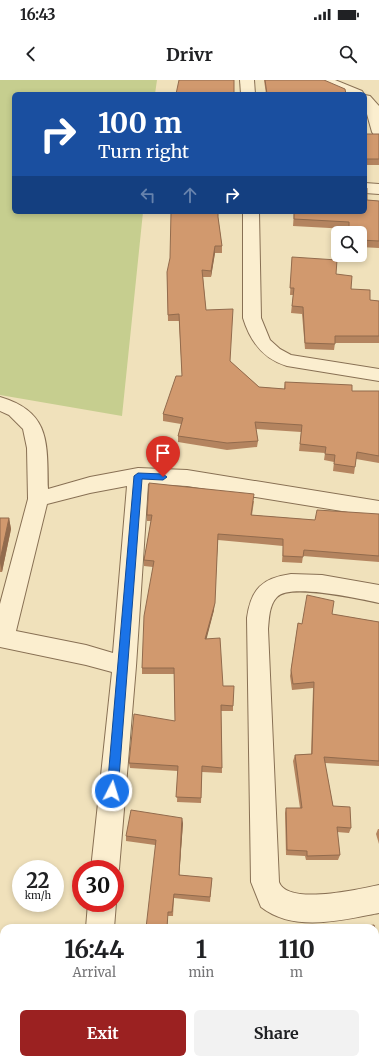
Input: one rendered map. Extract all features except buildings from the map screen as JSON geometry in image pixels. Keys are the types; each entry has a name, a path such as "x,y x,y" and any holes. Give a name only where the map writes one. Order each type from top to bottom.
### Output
{"street":[{"path":"248,80 248,92"},
{"path":"323,80 352,92"},
{"path":"367,101 373,107 379,132"},
{"path":"367,188 379,189"},
{"path":"250,214 252,318 255,331 260,340 274,355 287,360 379,375"},
{"path":"0,404 16,410 32,426 37,448 38,499 2,637 86,655 124,666"},
{"path":"38,499 90,485 138,476 187,478 379,509"},
{"path":"106,860 124,666 138,476"},
{"path":"379,594 309,583 292,581 283,582 270,588 260,603 257,629 265,882 271,897 278,902 298,908 324,910 379,899"},
{"path":"100,924 101,912"}],"green space":[{"path":"0,80 157,80 155,92 12,92 12,214 143,214 122,416 0,395"}],"route":[{"path":"112,791 124,666 138,476 163,477"}]}
